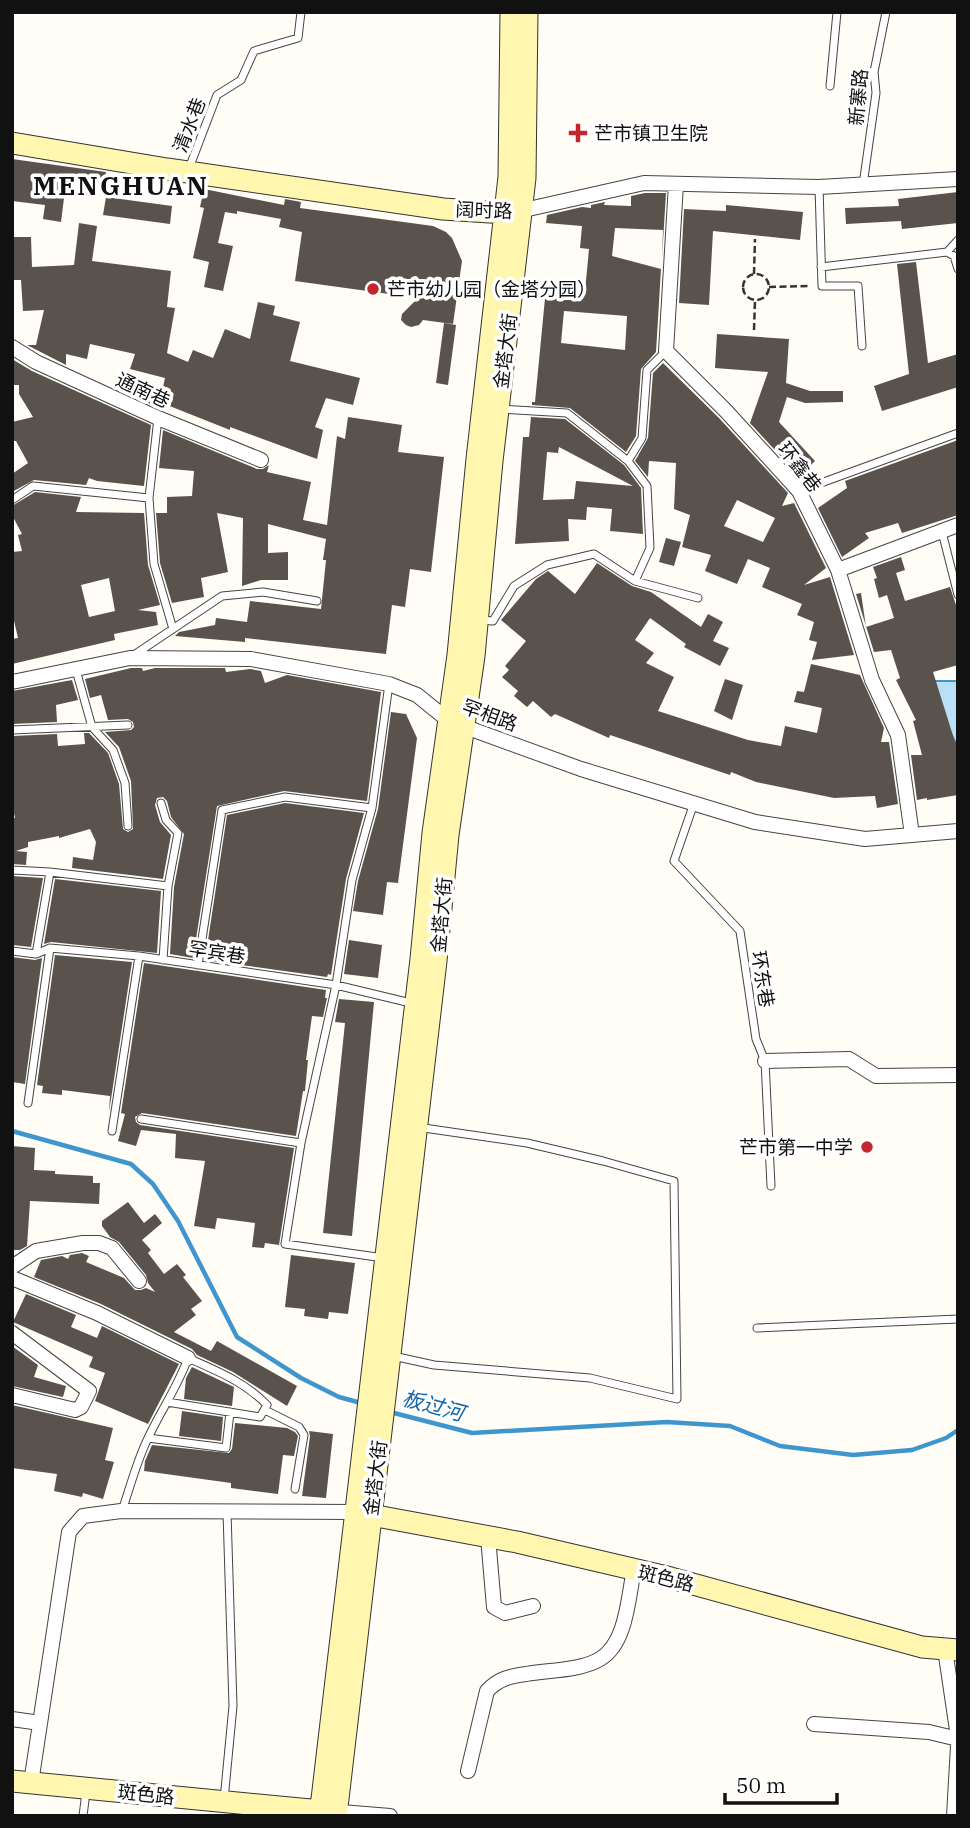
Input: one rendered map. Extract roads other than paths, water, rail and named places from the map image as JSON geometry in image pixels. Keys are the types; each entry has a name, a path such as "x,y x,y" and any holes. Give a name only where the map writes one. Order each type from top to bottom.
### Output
{"main road":[{"name":"金塔大街","path":"383,1365 385,1259 433,833 478,620 513,212 510,146 511,12"},
{"name":"金塔大街","path":"328,1814 372,1438 417,1127 448,835 458,655 477,459 513,212 526,147 527,12"},
{"name":"阔时路","path":"12,143 443,209 513,212"},
{"name":"斑色路","path":"363,1514 488,1537 634,1570 922,1647 952,1649"},
{"name":"斑色路","path":"22,1782 328,1814"}],"street":[{"name":"阔时路","path":"513,212 644,183 819,187 958,179"},
{"path":"666,351 676,184"},
{"name":"通南巷","path":"12,347 36,362 158,418 261,460"},
{"name":"环鑫巷","path":"666,351 726,411 799,491 838,570 872,680 898,735 912,835"},
{"path":"838,570 958,525"},
{"name":"罕相路","path":"12,682 130,658 251,659 389,684 417,695 456,724 581,769 755,822 865,839 958,831"},
{"path":"765,1061 849,1059 876,1076 958,1075"},
{"path":"12,1267 36,1251 83,1242 99,1243 111,1248 139,1281"},
{"path":"12,1278 97,1313 188,1357"},
{"path":"12,1333 89,1391 81,1407 75,1410 12,1395"},
{"path":"22,1782 40,1723 69,1532 83,1516 121,1511 363,1514"},
{"path":"488,1537 494,1607 505,1613 533,1606"},
{"path":"468,1771 488,1691 508,1676 585,1665 602,1658 620,1632 634,1570"},
{"path":"814,1724 929,1731 958,1738 952,1649"},
{"path":"12,1719 40,1723"},
{"path":"954,1816 958,1746"},
{"path":"328,1814 390,1816"}],"lane":[{"name":"清水巷","path":"188,172 218,95 241,80 254,51 299,38 300,12"},
{"path":"830,86 837,12"},
{"name":"新寨路","path":"863,185 876,93 874,72 886,12"},
{"path":"819,187 822,286 858,286 862,346"},
{"path":"947,252 958,240"},
{"path":"821,267 947,252 954,256 958,269"},
{"path":"628,461 642,438 647,370 666,351"},
{"path":"498,408 567,414 628,461 647,486 650,548 635,580"},
{"path":"158,418 149,498 154,564 173,629"},
{"path":"799,491 958,433"},
{"path":"12,500 33,486 149,498"},
{"path":"942,533 958,595"},
{"path":"478,620 493,621 514,586 547,565 594,554 635,580 698,598"},
{"path":"130,658 222,596 263,592 317,601"},
{"path":"75,669 92,727 113,750 125,783 128,826"},
{"path":"385,1259 285,1244 301,1143 336,985 352,880 372,808 389,684"},
{"path":"12,730 128,725"},
{"path":"198,965 222,810 285,797 372,808"},
{"path":"161,803 166,820 177,833 169,886 163,960"},
{"name":"环东巷","path":"694,803 674,861 740,931 756,1039 765,1061 771,1186"},
{"path":"12,870 169,886"},
{"path":"12,951 36,954 50,872"},
{"path":"28,1104 50,948"},
{"name":"罕宾巷","path":"36,954 50,948 139,956 336,985 415,1004"},
{"path":"112,1131 139,956"},
{"path":"141,1119 301,1143"},
{"path":"383,1365 434,1366 590,1378 677,1399 674,1181 527,1143 417,1127"},
{"path":"757,1328 958,1319"},
{"path":"121,1511 149,1438 188,1357 255,1392 267,1405 260,1417 167,1402"},
{"path":"265,1410 299,1427 304,1435 295,1489"},
{"path":"149,1438 226,1448 230,1412"},
{"path":"224,1802 233,1706 227,1511"},
{"path":"83,1816 87,1788"}],"water":[{"path":"923,681 958,681 958,747"}],"waterway":[{"name":"板过河","path":"12,1131 131,1164 153,1184 178,1221 237,1337 301,1378 339,1397 361,1403"},
{"name":"板过河","path":"390,1412 472,1433 667,1422 730,1426 780,1446 853,1455 912,1450 946,1438 958,1430"}],"place":[{"name":"芒市镇卫生院","path":"578,133"},
{"name":"芒市幼儿园（金塔分园）","path":"373,289"},
{"name":"芒市第一中学","path":"867,1147"}],"district":[{"name":"MENGHUAN","path":"121,186"}]}
